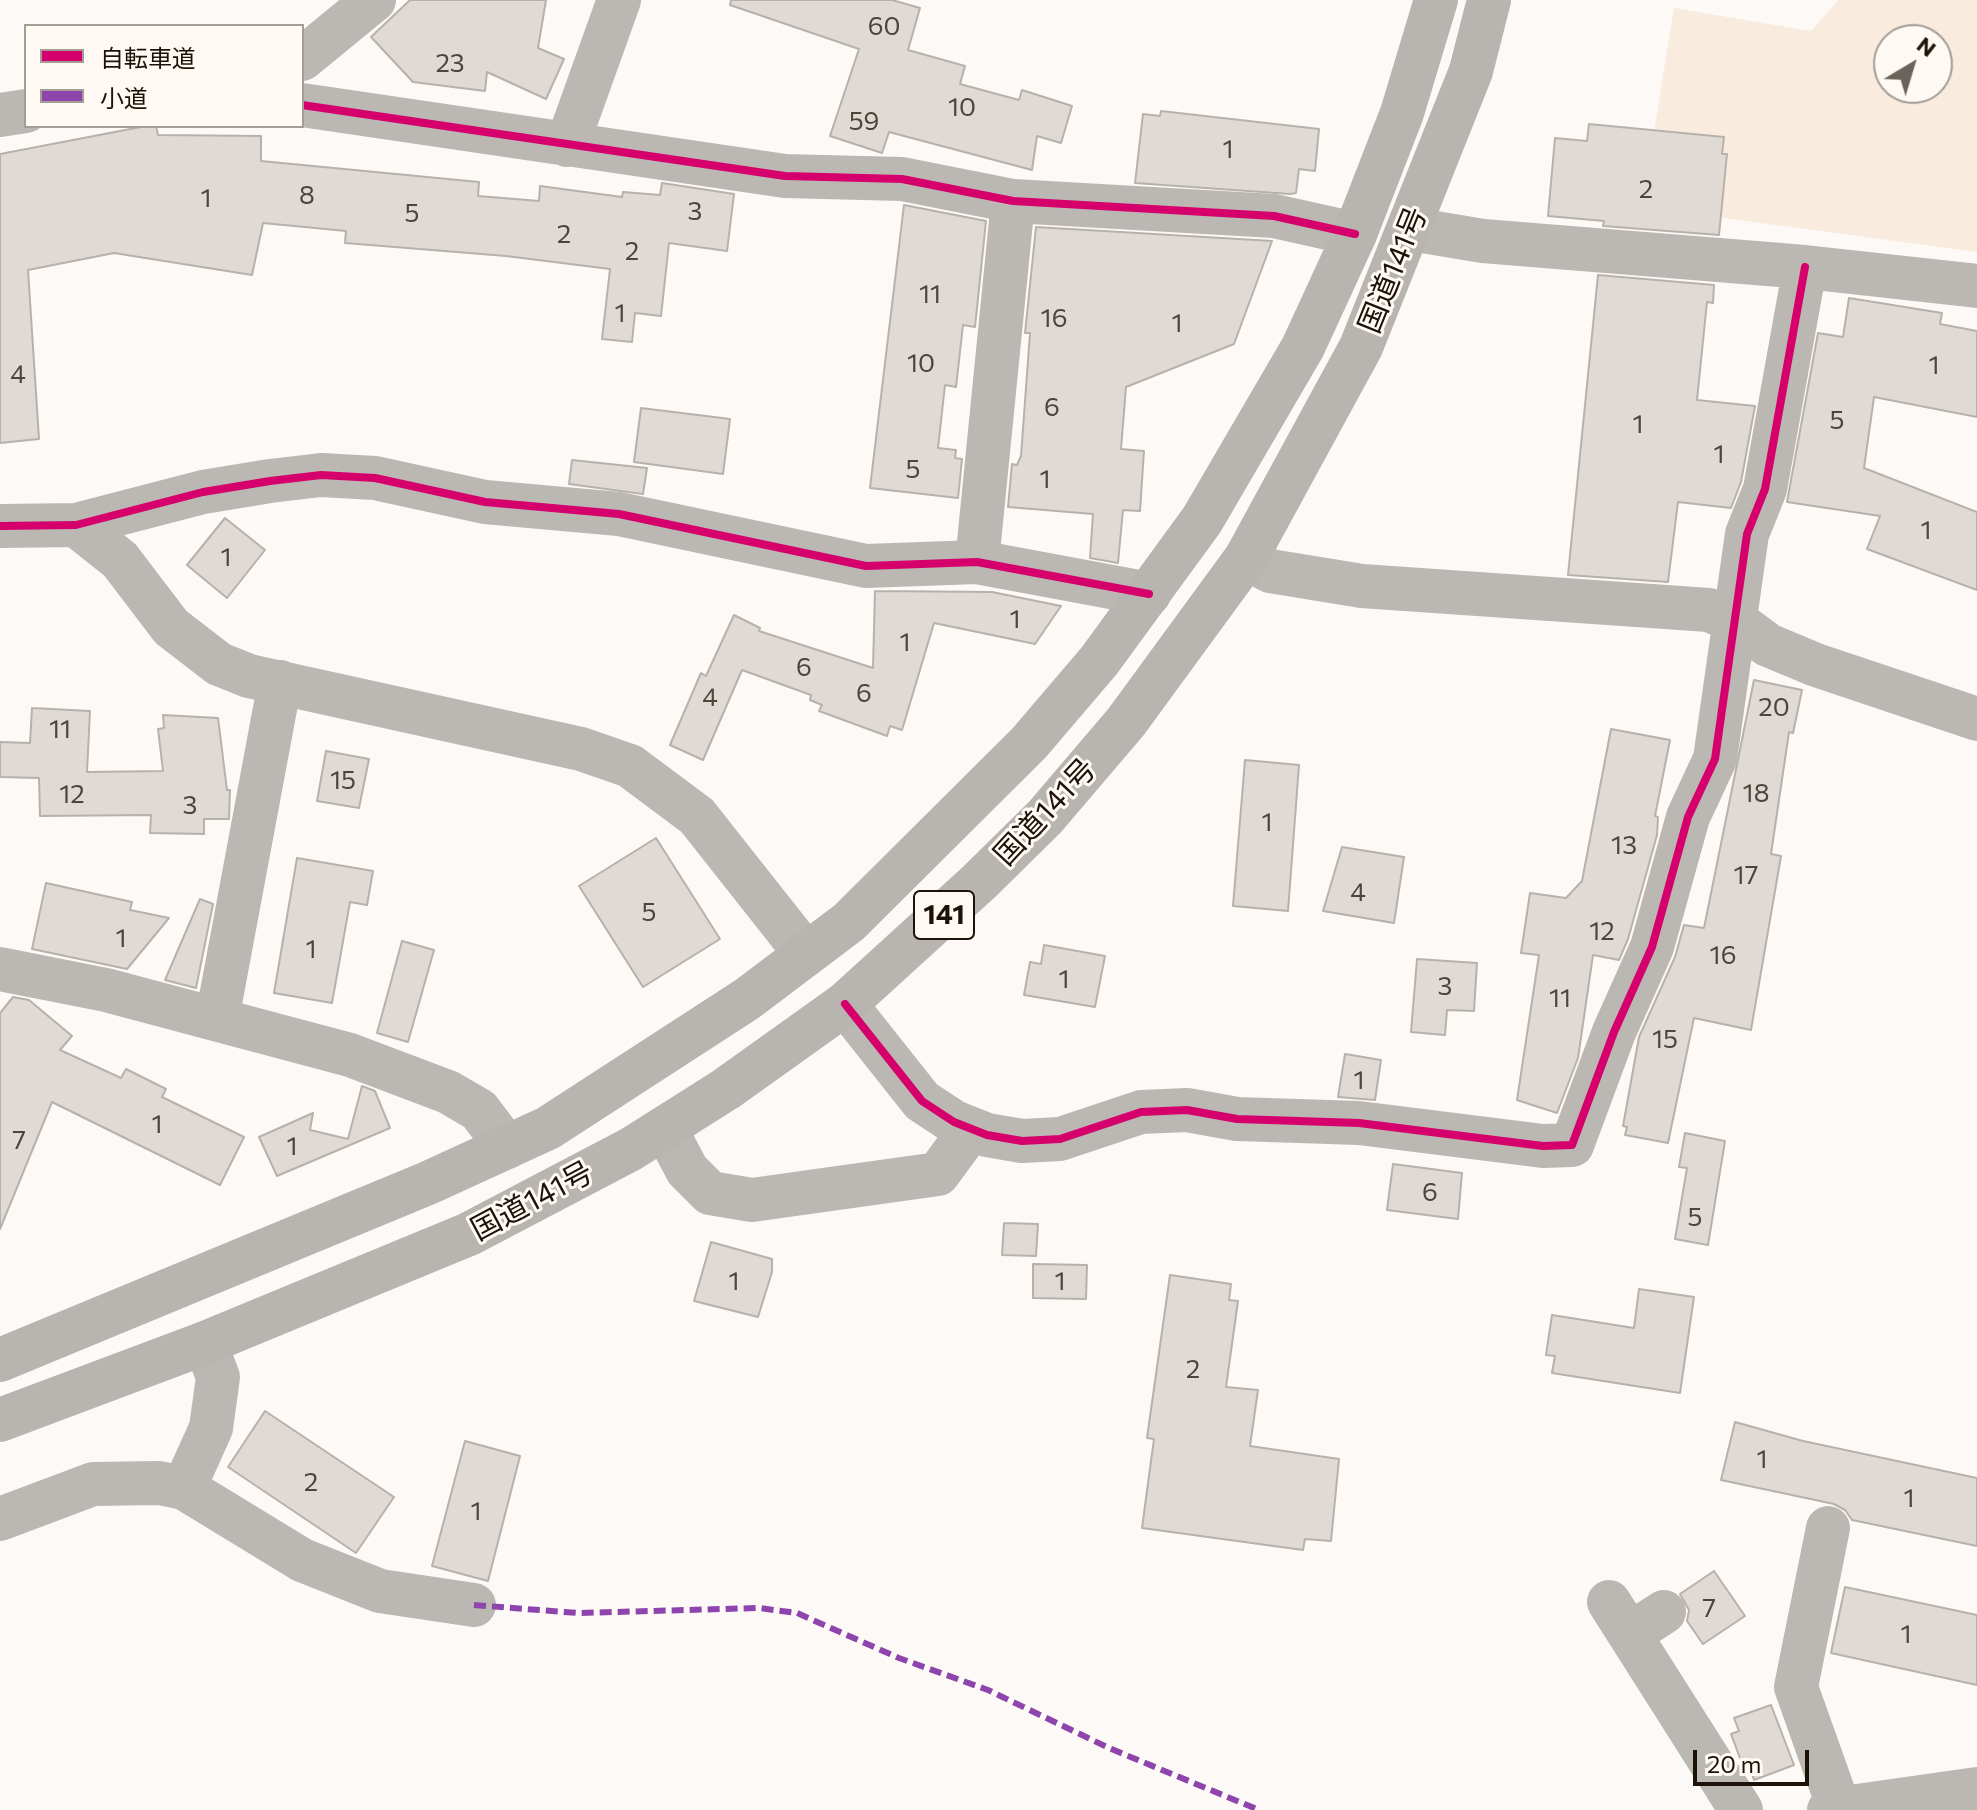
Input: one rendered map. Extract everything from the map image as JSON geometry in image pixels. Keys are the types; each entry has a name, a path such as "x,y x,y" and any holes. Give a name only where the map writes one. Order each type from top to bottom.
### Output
{"highway":[{"name":"国道141号","path":"0,1360 385,1202 548,1128 634,1076 747,999 849,922 1029,743 1099,661 1202,520 1303,347 1355,234 1402,113 1436,0"},
{"name":"国道141号","path":"0,1420 205,1343 469,1234 665,1128 845,1004 1045,817 1126,722 1246,558 1361,347 1411,229 1471,71 1489,0"}],"street":[{"path":"304,57 374,0"},
{"path":"567,145 619,0"},
{"path":"304,105 785,176 902,179 1013,201 1274,216 1355,234"},
{"path":"0,115 24,111"},
{"path":"977,562 1013,201"},
{"path":"1411,229 1483,241 1805,267 1977,286"},
{"path":"845,1004 922,1101 971,1129 1022,1141 1060,1139 1141,1112 1187,1110 1237,1119 1359,1123 1543,1146 1572,1145 1614,1032 1652,947 1688,817 1715,759 1737,622 1747,534 1765,489 1805,267"},
{"path":"0,526 76,525 203,492 321,475 348,476 375,478 485,502 619,514 866,566 977,562 1149,594"},
{"path":"76,525 120,560 171,627 197,650 229,668 581,749 630,766 697,816 806,954"},
{"path":"1246,558 1270,571 1362,586 1709,610 1737,622 1768,645 1804,660 1977,719"},
{"path":"217,1019 280,682"},
{"path":"0,969 106,990 350,1055 448,1092 479,1110 507,1147"},
{"path":"665,1128 687,1170 710,1193 752,1200 938,1174 971,1129"},
{"path":"184,1488 211,1428 218,1377 205,1343"},
{"path":"0,1519 93,1484 159,1483 184,1488 302,1560 380,1591 474,1605"},
{"path":"1828,1528 1796,1687 1834,1809 1977,1789"},
{"path":"1634,1616 1741,1810"}],"shaded area":[{"path":"1838,0 1977,0 1977,252 1642,207 1674,8 1811,31"}],"building":[{"path":"410,0 546,0 538,48 564,59 546,99 487,72 485,91 413,82 371,37"},
{"path":"731,0 892,0 920,8 908,50 965,66 960,84 1019,100 1022,90 1072,106 1061,143 1037,136 1032,170 889,132 882,153 830,136 859,49 730,5"},
{"path":"1161,111 1319,129 1315,171 1299,169 1296,193 1290,194 1135,183 1143,114 1160,116"},
{"path":"1589,124 1724,137 1722,154 1727,154 1719,235 1603,226 1604,221 1548,216 1555,138 1587,141"},
{"path":"136,128 156,128 158,135 261,136 261,161 479,182 478,196 539,201 540,186 622,197 623,192 660,195 662,183 734,194 727,251 669,243 661,316 635,313 632,342 602,339 610,269 506,256 345,243 346,231 263,223 252,275 114,253 28,270 39,439 0,443 0,154"},
{"path":"904,205 986,221 975,327 963,325 956,387 945,385 938,448 956,450 955,458 962,459 958,498 870,488"},
{"path":"1036,227 1272,241 1234,344 1126,387 1121,449 1144,451 1140,511 1123,510 1118,563 1090,558 1093,514 1008,507 1012,464 1017,465 1021,456 1030,333 1025,333"},
{"path":"1598,275 1714,285 1713,303 1707,302 1697,400 1755,406 1741,482 1731,508 1678,502 1668,582 1568,575"},
{"path":"1849,298 1942,313 1940,324 1977,331 1977,417 1874,397 1864,468 1977,512 1977,590 1867,549 1880,516 1787,502 1818,333 1843,337"},
{"path":"641,408 730,419 723,474 634,462"},
{"path":"572,460 647,468 643,494 569,484"},
{"path":"225,518 265,550 227,598 187,565"},
{"path":"875,591 992,592 1061,606 1035,644 934,623 902,730 890,726 887,736 819,711 822,705 810,700 811,695 742,670 703,760 670,745 701,673 706,676 734,615 760,628 759,631 873,668"},
{"path":"1754,680 1802,690 1793,733 1789,732 1771,854 1781,856 1751,1030 1694,1018 1668,1143 1625,1135 1627,1127 1623,1126 1639,1037 1675,957 1684,925 1704,928"},
{"path":"32,708 90,711 87,772 163,771 158,729 164,728 163,715 218,718 227,790 230,790 229,819 204,819 204,834 150,833 151,815 40,816 39,778 0,777 0,742 30,743"},
{"path":"1611,729 1670,740 1655,816 1658,817 1657,835 1628,939 1619,960 1593,955 1578,1058 1557,1113 1517,1100 1539,955 1521,953 1530,893 1566,898 1582,881"},
{"path":"326,751 369,759 359,808 317,801"},
{"path":"1245,760 1299,765 1288,911 1233,906"},
{"path":"656,838 720,939 643,987 579,886"},
{"path":"1342,847 1404,857 1394,923 1323,911"},
{"path":"297,858 373,871 367,905 350,902 332,1003 274,993"},
{"path":"46,883 132,902 130,910 169,918 127,969 32,949"},
{"path":"200,899 213,904 196,988 165,980"},
{"path":"402,941 434,950 408,1042 377,1033"},
{"path":"1044,945 1105,956 1095,1007 1024,995 1030,962 1041,964"},
{"path":"1417,959 1477,963 1474,1011 1447,1010 1445,1035 1411,1032"},
{"path":"13,997 29,1000 72,1036 60,1050 121,1078 126,1069 166,1089 162,1097 244,1137 220,1185 52,1102 0,1229 0,1013"},
{"path":"1345,1054 1381,1060 1375,1100 1338,1097"},
{"path":"362,1086 375,1091 390,1128 277,1176 259,1137 313,1113 310,1130 348,1139"},
{"path":"1685,1133 1725,1141 1708,1245 1675,1239 1687,1168 1679,1167"},
{"path":"1393,1164 1462,1173 1458,1219 1387,1210"},
{"path":"1004,1223 1038,1224 1036,1256 1002,1255"},
{"path":"711,1242 772,1259 772,1272 758,1317 694,1301"},
{"path":"1033,1264 1087,1265 1086,1299 1033,1298"},
{"path":"1170,1275 1231,1284 1229,1300 1238,1301 1226,1387 1258,1390 1250,1446 1339,1459 1331,1541 1305,1539 1303,1550 1142,1528 1154,1439 1147,1438"},
{"path":"1639,1289 1694,1297 1680,1393 1552,1373 1555,1356 1546,1355 1552,1315 1634,1328"},
{"path":"265,1411 394,1497 356,1553 228,1467"},
{"path":"1735,1422 1803,1441 1977,1478 1977,1546 1852,1520 1845,1510 1834,1504 1721,1480"},
{"path":"465,1441 520,1456 488,1581 432,1566"},
{"path":"1714,1571 1745,1616 1703,1644 1687,1621 1689,1610 1680,1594"},
{"path":"1845,1587 1977,1615 1977,1685 1831,1653"},
{"path":"1771,1705 1794,1765 1754,1780 1747,1759 1741,1761 1731,1734 1739,1731 1734,1718"}],"marked path":[{"path":"474,1605 578,1613 759,1608 797,1613 899,1658 988,1690 1109,1748 1259,1810"}],"cycle path":[{"path":"304,105 785,176 902,179 1013,201 1274,216 1355,234"},
{"path":"845,1004 922,1101 954,1122 987,1135 1022,1141 1060,1139 1141,1112 1187,1110 1237,1119 1359,1123 1543,1146 1572,1145 1614,1032 1652,947 1688,817 1715,759 1747,534 1765,489 1805,267"},
{"path":"0,526 76,525 203,492 270,481 321,475 375,478 485,502 619,514 866,566 977,562 1149,594"}]}
